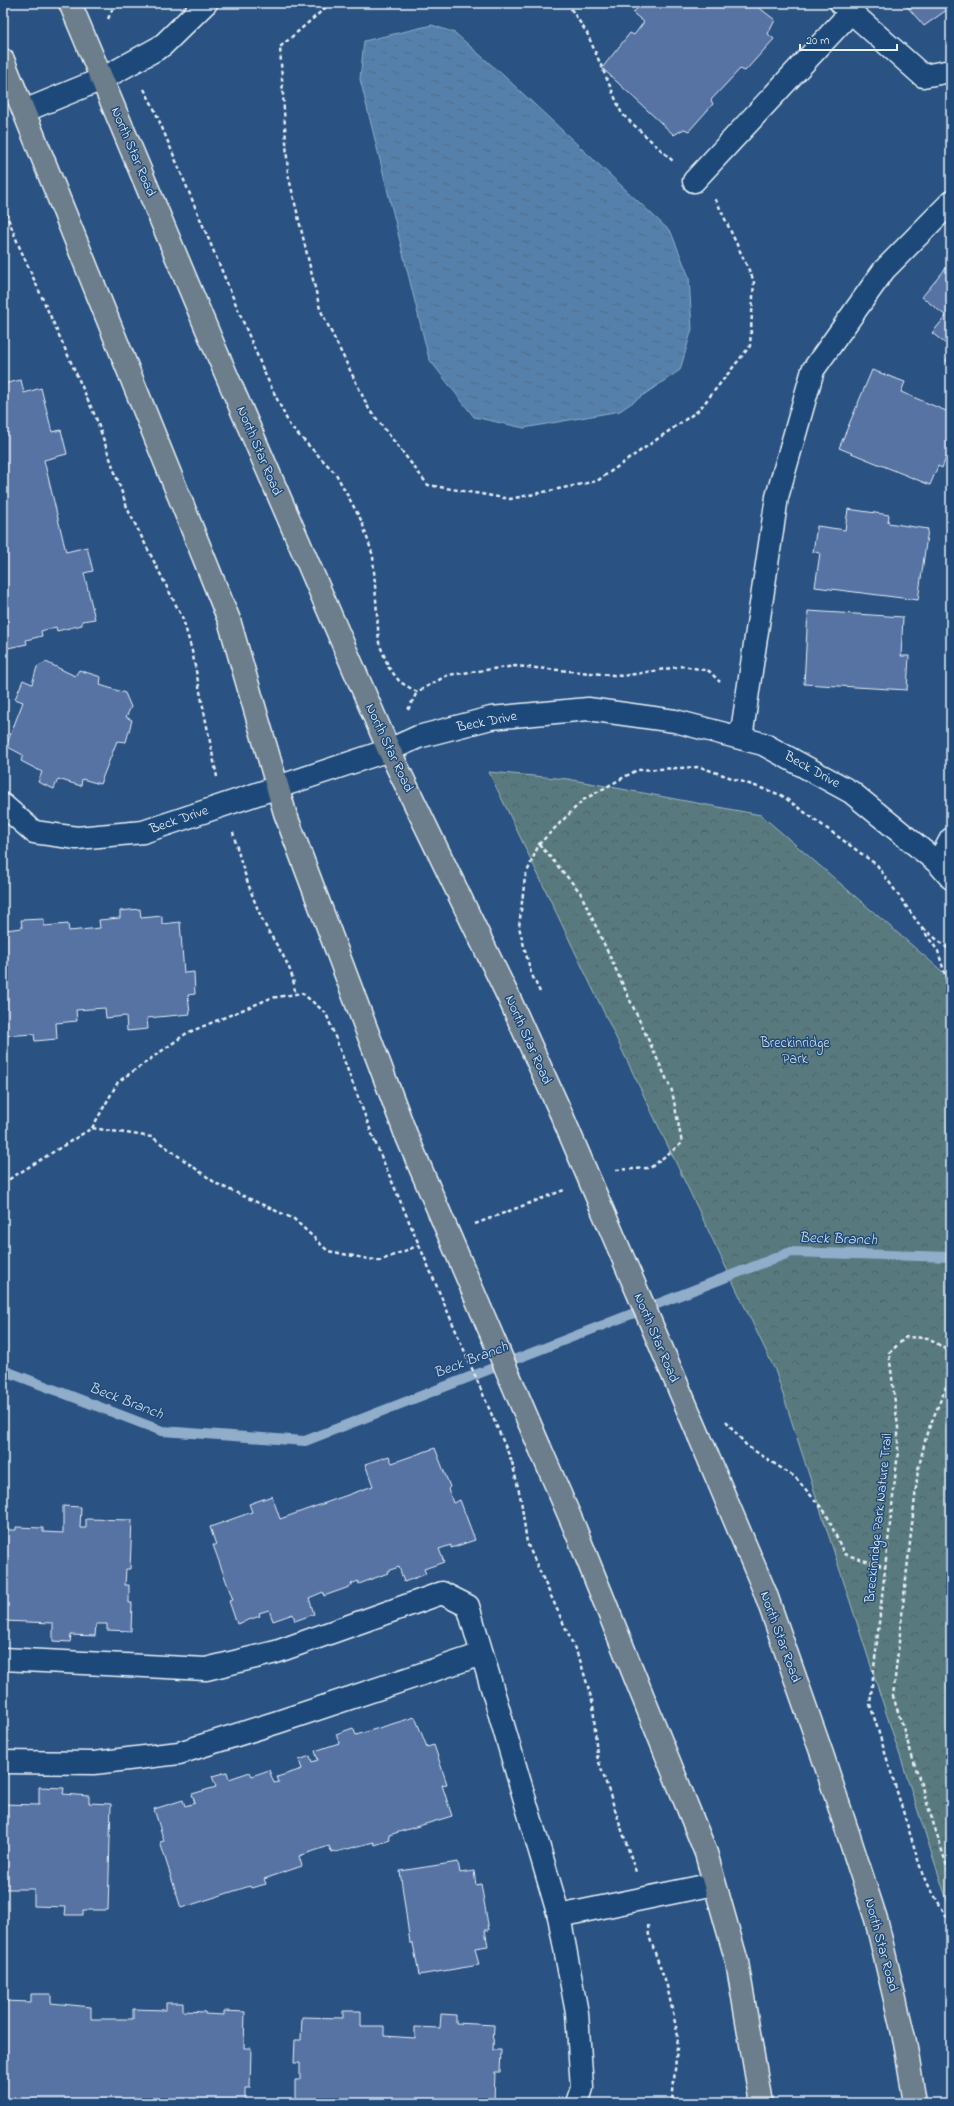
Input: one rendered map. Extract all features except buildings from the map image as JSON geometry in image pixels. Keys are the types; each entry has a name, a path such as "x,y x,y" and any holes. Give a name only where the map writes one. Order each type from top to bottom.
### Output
{"main road":[{"name":"North Star Road","path":"70,3 213,344 389,750 509,998 560,1111 765,1592 823,1757 876,1919 905,2042 915,2103"},
{"path":"3,60 229,620 285,813 405,1132 576,1531 706,1854 737,1962 761,2103"}],"street":[{"path":"24,111 102,79 162,46 206,3"},
{"path":"694,181 846,8 923,76 951,70"},
{"path":"741,738 777,497 813,370 884,270 951,202"},
{"name":"Beck Drive","path":"3,805 34,832 77,838 143,832 389,750 418,737 491,718 588,709 675,721 763,744 851,792 944,870"},
{"path":"944,870 951,839"},
{"path":"3,1659 206,1669 276,1652 442,1593 468,1606 559,1916 577,2013 582,2088 577,2103"},
{"path":"3,1762 94,1763 179,1753 278,1722 482,1654"},
{"path":"559,1916 714,1884"}],"path":[{"path":"110,26 107,19 115,3"},
{"path":"330,3 280,47 288,174 320,309 369,409 428,485 510,499 597,481 699,410 750,346 754,281 717,202 622,114 587,33 567,3"},
{"path":"130,64 153,106 265,374 290,426 336,474 362,522 373,556 379,643 390,668 400,682 417,692 448,675 515,666 623,676 683,666 709,671 726,688 745,712"},
{"path":"3,206 19,246 96,418 128,510 183,619 192,651 218,781 227,803 237,848 262,920 281,949 292,972 295,994"},
{"path":"540,994 532,973 519,927 525,877 539,844 583,800 637,770 700,767 781,795 877,865 938,951 951,995"},
{"path":"920,925 951,951"},
{"path":"92,1128 118,1082 187,1033 271,998 295,994 302,993 326,1013 376,1142 512,1462 521,1500 526,1543 580,1660 593,1704 597,1756 646,1898 649,1936 667,1986 678,2036 672,2103"},
{"name":"Breckinridge Park Nature Trail","path":"951,1880 893,1696 918,1470 927,1433 948,1382 948,1351 929,1338 906,1337 889,1353 898,1427 898,1452 870,1704 923,1876 951,1924"},
{"path":"726,1421 747,1446 795,1477 826,1513 844,1554 885,1567"}],"green space":[{"name":"Breckinridge Park","path":"489,772 568,779 761,815 951,979 951,1913 775,1370"}],"water":[{"path":"432,25 455,33 503,75 671,232 689,277 692,329 680,370 620,411 524,428 474,417 429,359 360,79 364,41"}],"waterway":[{"name":"Beck Branch","path":"3,1370 162,1431 305,1441 791,1252 951,1257"}]}
